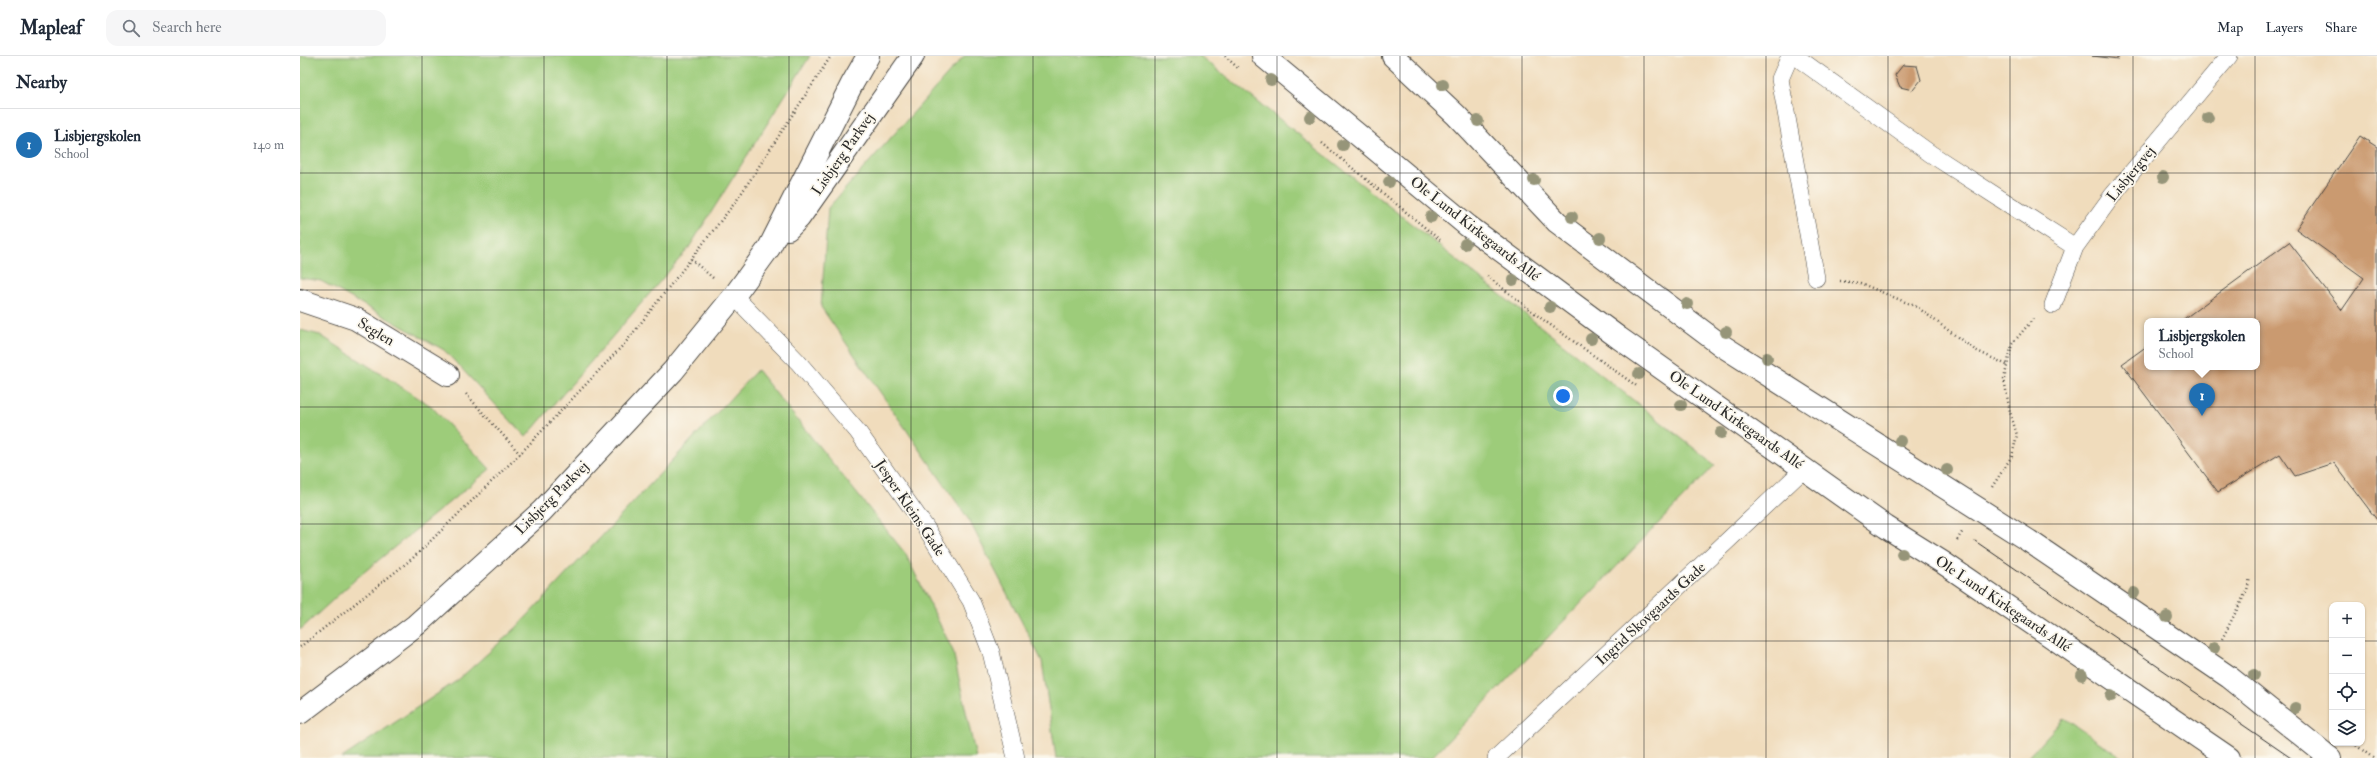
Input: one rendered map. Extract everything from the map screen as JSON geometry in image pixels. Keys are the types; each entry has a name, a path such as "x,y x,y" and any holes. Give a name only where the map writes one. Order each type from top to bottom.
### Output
{"street":[{"name":"Lisbjerg Parkvej","path":"769,248 852,84 868,56"},
{"name":"Lisbjerg Parkvej","path":"300,713 416,625 542,511 673,371 734,296 769,248 799,218 913,56"},
{"name":"Ole Lund Kirkegaards Allé","path":"1263,56 1468,226 1619,338 1805,468 1886,527 1942,562 2229,758"},
{"path":"1392,56 1456,115 1557,222 1722,345 1979,507 2229,677 2330,758"},
{"name":"Seglen","path":"300,300 356,319 448,375"}],"lane":[{"path":"1790,56 1780,79 1816,278"},
{"path":"1795,56 1931,154 2075,247"},
{"name":"Lisbjergvej","path":"2053,305 2075,247 2112,196 2229,56"},
{"name":"Jesper Kleins Gade","path":"734,296 798,362 858,432 926,528 971,601 991,652 1016,758"},
{"name":"Ingrid Skovgaards Gade","path":"1496,758 1805,468"}],"path":[{"path":"300,647 414,558 520,454 626,342 737,200 831,56"},
{"path":"1816,278 1860,283 1917,307 1975,350 2007,365"},
{"path":"1942,562 2012,456 2017,435 2010,412 2004,379 2012,344 2034,318 2053,305"},
{"path":"448,375 520,454"},
{"path":"1986,482 1992,486"},
{"path":"2221,642 2247,590 2250,578"},
{"path":"2357,746 2373,758"}],"green space":[{"path":"300,56 810,56 688,249 526,437 444,350 321,281 300,278"},
{"path":"964,56 1200,56 1715,465 1431,758 1056,758 1042,661 969,520 821,307 828,208"},
{"path":"300,330 320,335 431,406 490,469 358,577 300,630"},
{"path":"757,370 905,553 953,651 976,758 342,758 458,680 516,628"},
{"path":"2064,718 2122,758 2027,758"}],"building":[{"path":"2092,56 2118,56 2118,59"},
{"path":"1903,65 1917,66 1921,80 1913,90 1900,87 1895,75"},
{"path":"2360,136 2377,147 2377,520 2334,463 2295,476 2280,454 2218,492 2122,364 2144,348 2144,370 2260,370 2260,318 2185,318 2289,242 2342,310 2364,278 2296,229"}],"tram line":[{"path":"1975,541 2291,758"}],"place":[{"name":"Lisbjergskolen","path":"2202,416"}]}
